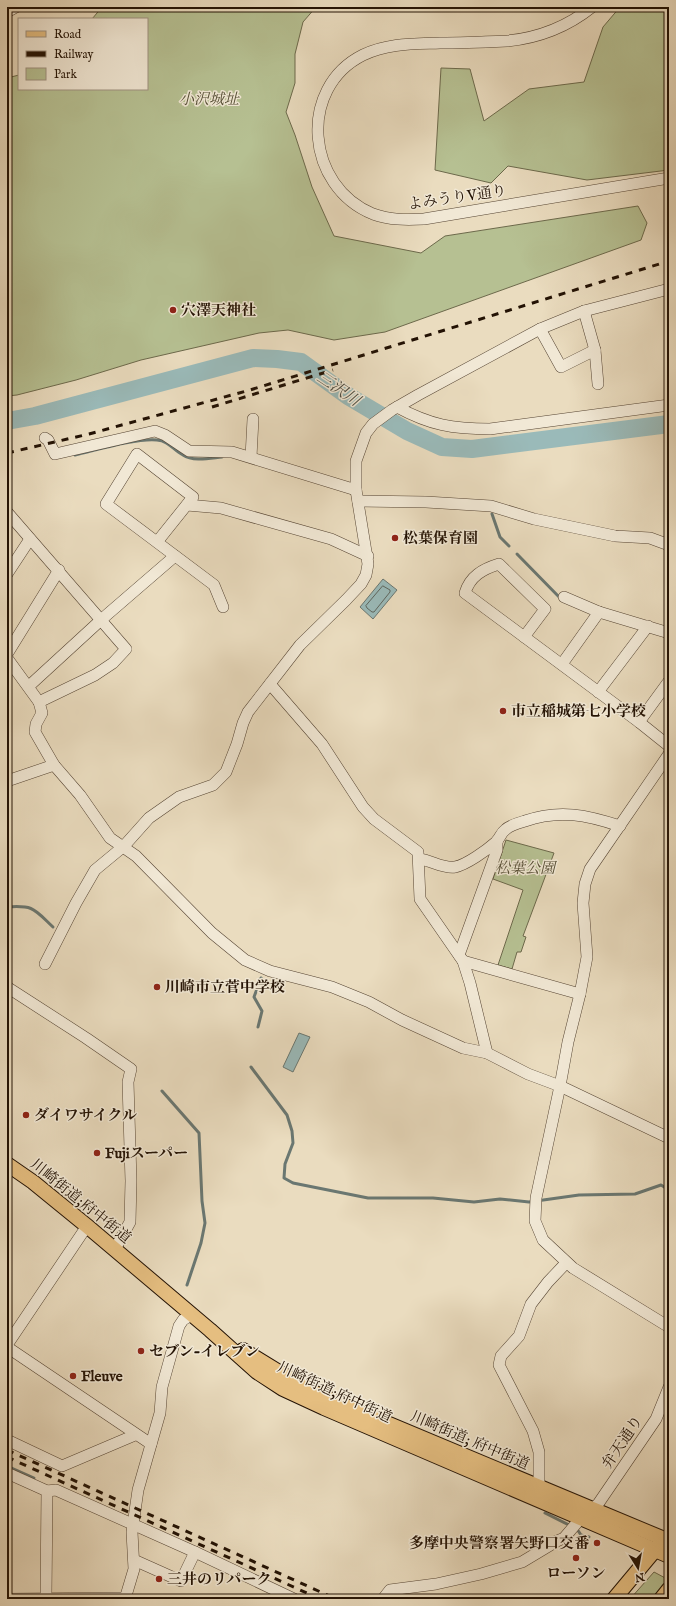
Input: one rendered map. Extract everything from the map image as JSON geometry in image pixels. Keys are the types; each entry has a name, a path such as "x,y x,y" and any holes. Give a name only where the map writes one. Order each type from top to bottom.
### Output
{"main road":[{"name":"川崎街道;府中街道","path":"7,1164 33,1182 115,1249 257,1372 284,1389 575,1525 655,1550 669,1556"},
{"name":"川崎街道; 府中街道","path":"210,1330 291,1381 310,1391 593,1509"},
{"path":"593,1509 667,1537 614,1599"},
{"path":"661,1599 669,1589"}],"street":[{"path":"7,12 16,7"},
{"name":"よみうりV通り","path":"592,7 579,17 557,29 523,39 501,42 398,45 380,48 362,55 339,74 330,86 323,101 317,128 319,149 326,170 336,187 358,206 379,216 405,220 424,219 669,178"},
{"path":"45,964 76,903 95,870 124,846 149,818 180,797 208,787 221,778 226,772 248,712 300,645 361,584 366,575 368,556 357,495 356,461 366,433 373,424 439,383 540,329 584,311 669,289"},
{"path":"584,311 595,350 598,384"},
{"path":"540,329 561,367 595,350"},
{"path":"395,409 434,424 460,429 490,429 669,405"},
{"path":"251,458 253,419"},
{"path":"45,438 48,440 55,454 155,431 165,435 189,451 232,452 357,495 426,502 491,506 534,519 615,536 650,538 669,545"},
{"path":"157,542 193,497 137,454 106,504 214,585 223,607"},
{"path":"187,505 221,508 331,539 368,556"},
{"path":"7,512 102,619 126,649 113,663 95,675 39,702"},
{"path":"7,574 30,538"},
{"path":"29,686 102,619 176,556"},
{"path":"524,637 545,609 499,564 482,570 468,584 465,593 524,637 562,664 669,746"},
{"path":"7,654 59,570"},
{"path":"564,597 599,612 669,633"},
{"path":"562,664 599,612"},
{"path":"598,692 648,626"},
{"path":"7,658 29,686 39,702 42,713 36,724 35,732 54,765 80,795 110,838 124,846 136,856 212,934 245,960 270,971 332,987 369,1002 402,1020 463,1048 487,1053 528,1074 560,1086 669,1138"},
{"path":"639,722 669,681"},
{"path":"270,684 322,744 362,807 374,820 418,852 420,899 461,958 470,983 487,1053"},
{"path":"669,754 590,869 585,884 583,903 588,958 568,1042 536,1201 535,1221 543,1240 566,1263 669,1327"},
{"path":"7,781 54,765"},
{"path":"461,958 497,850 497,841 500,834 507,828 540,816 582,815 620,826"},
{"path":"419,860 427,860 443,866 454,868 464,864 497,841"},
{"path":"461,958 580,994"},
{"path":"7,987 131,1069 128,1082 131,1181 130,1222 115,1249"},
{"path":"87,1226 7,1346 151,1444"},
{"path":"539,1487 539,1452 533,1431 499,1365 501,1356 519,1336 531,1304 548,1282 566,1263"},
{"path":"7,1599 125,1598 134,1569 132,1524 138,1490 160,1413 162,1387 179,1326 183,1320 192,1315"},
{"name":"弁天通り","path":"593,1509 656,1419 669,1387"},
{"path":"7,1440 62,1466 135,1434"},
{"path":"7,1473 47,1491 56,1490 195,1552 294,1599"},
{"path":"46,1598 47,1491"},
{"path":"383,1599 390,1590 436,1584 482,1574 522,1562 556,1541 564,1538 575,1525"},
{"path":"134,1560 181,1581 195,1552"}],"green space":[{"name":"小沢城址","path":"102,7 316,7 303,22 295,54 295,83 286,112 312,187 334,236 421,253 445,236 638,206 647,223 641,240 385,332 334,340 288,330 259,333 141,360 76,380 17,395 7,396 7,78 18,75 18,90 148,90 148,18 93,18"},
{"path":"620,7 669,7 669,170 587,180 508,166 491,183 435,170 441,68 470,69 484,121 529,89 584,82 603,27"},
{"name":"松葉公園","path":"506,840 554,853 523,936 526,937 521,952 517,952 512,969 498,965 523,890 493,879"},
{"path":"654,1572 669,1580 653,1599 630,1599"}],"water":[{"path":"383,579 397,590 373,619 360,607"},
{"path":"299,1033 310,1037 293,1072 283,1067"}],"waterway":[{"name":"三沢川","path":"7,421 35,416 253,358 301,362 348,396 407,431 442,447 472,449 669,424"},
{"path":"75,455 138,441 157,440 165,442 187,457 202,459 222,457"},
{"path":"492,514 500,537 509,546"},
{"path":"517,554 562,600"},
{"path":"7,907 23,907 33,910 42,916 53,927"},
{"path":"258,1027 262,1011 254,997 261,978"},
{"path":"251,1067 287,1115 292,1131 293,1143 285,1164 284,1178 293,1183 368,1198 433,1198 474,1202 500,1199 529,1202 579,1195 635,1194 661,1185 669,1190"},
{"path":"162,1091 199,1133 202,1201 205,1223 201,1243 187,1285"},
{"path":"7,1466 34,1478"},
{"path":"545,1513 577,1529 581,1535 589,1537"},
{"path":"362,1599 376,1597"}],"railway":[{"path":"7,453 89,434 250,390 669,261"},
{"path":"212,407 333,370"},
{"path":"7,1450 336,1599"},
{"path":"7,1457 320,1599"}],"place":[{"name":"穴澤天神社","path":"173,310"},
{"name":"松葉保育園","path":"395,538"},
{"name":"市立稲城第七小学校","path":"503,711"},
{"name":"川崎市立菅中学校","path":"157,987"},
{"name":"ダイワサイクル","path":"26,1115"},
{"name":"Fujiスーパー","path":"97,1153"},
{"name":"セブン-イレブン","path":"141,1351"},
{"name":"Fleuve","path":"73,1376"},
{"name":"多摩中央警察署矢野口交番","path":"597,1543"},
{"name":"ローソン","path":"576,1558"},
{"name":"三井のリパーク","path":"159,1579"}]}
